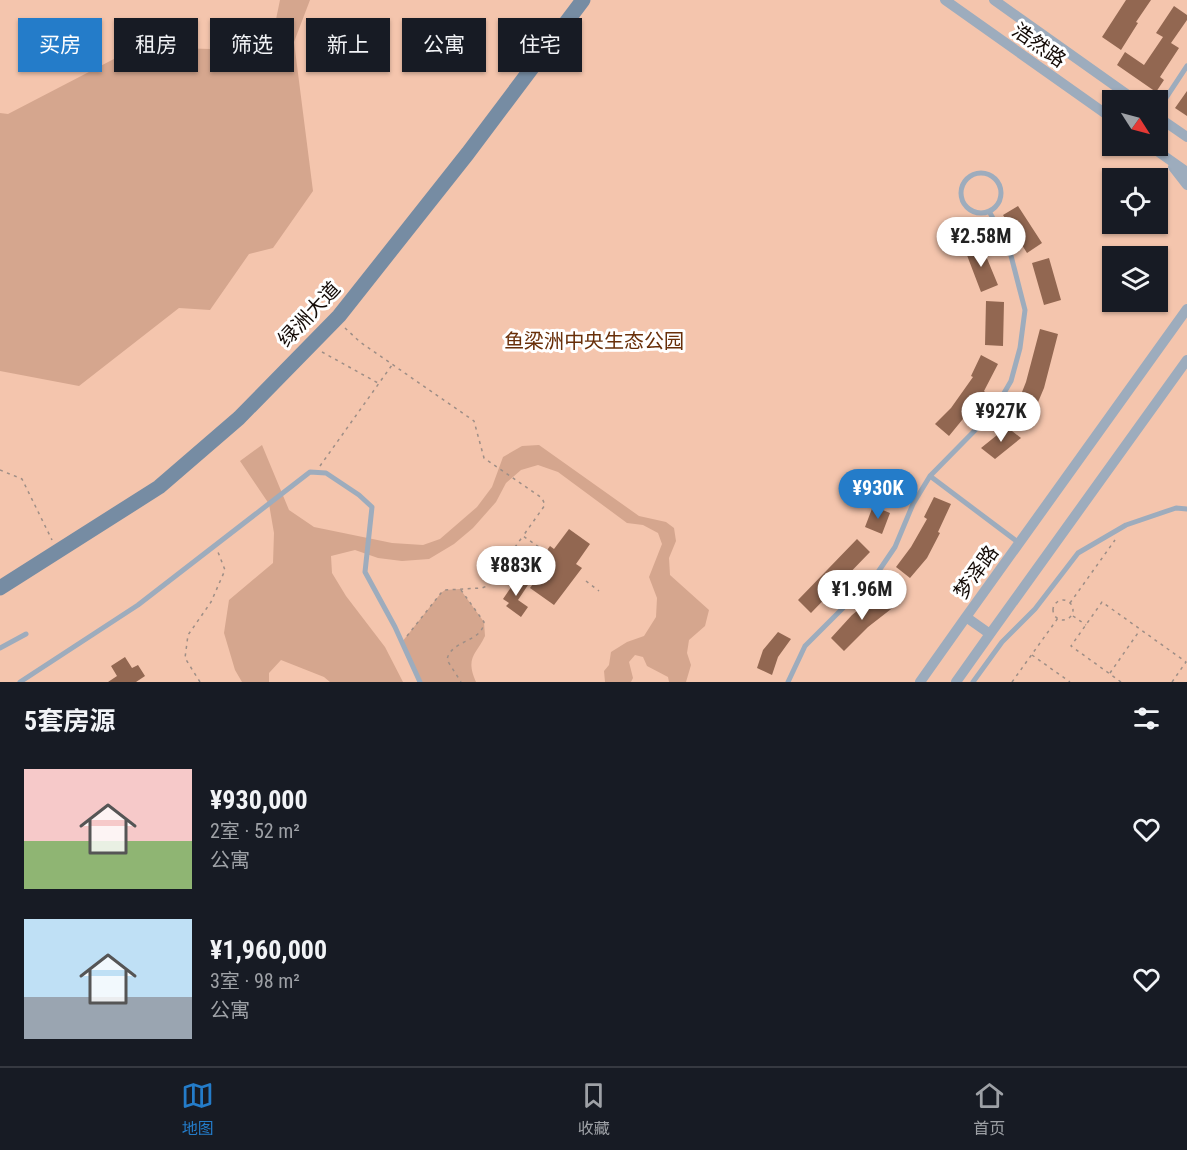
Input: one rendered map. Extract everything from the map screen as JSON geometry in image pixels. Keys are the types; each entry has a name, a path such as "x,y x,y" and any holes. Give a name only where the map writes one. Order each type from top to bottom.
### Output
{"main road":[{"name":"绿洲大道","path":"0,588 159,487 239,418 337,318 468,153 584,0"}],"street":[{"name":"浩然路","path":"945,0 1102,111"},
{"name":"浩然路","path":"994,0 1121,90"},
{"path":"1168,124 1187,137"},
{"path":"1165,156 1187,172"},
{"path":"1165,156 1187,185"},
{"name":"梦泽路","path":"990,634 966,617 1187,309"},
{"path":"956,682 1187,360"},
{"path":"920,682 966,617"}],"lane":[{"path":"1168,95 1187,66"},
{"path":"981,172 994,177 1000,188 999,201 989,211 977,212 966,206 962,200 964,182 981,172"},
{"path":"788,682 805,646 876,575 895,547 913,504 930,476 993,412 1011,381 1020,348 1025,310 1009,248 989,211"},
{"path":"20,682 138,605 310,472 326,473 359,495 372,507 365,572 420,682"},
{"path":"930,476 1019,543"},
{"path":"973,682 1002,642 1035,609 1078,553 1126,525 1176,508 1187,508"},
{"path":"0,648 26,634"},
{"path":"990,634 1002,642"}],"path":[{"path":"337,318 348,333 474,421 484,458 542,498 544,505 487,586 445,590 402,642"},
{"path":"310,346 379,384"},
{"path":"316,472 393,364"},
{"path":"0,470 22,479 58,551"},
{"path":"1070,603 1126,525"},
{"path":"523,536 546,552"},
{"path":"200,682 185,658 188,635 211,602 225,570 216,545"},
{"path":"586,581 599,591"},
{"path":"460,589 484,622 484,627 478,634 448,653 447,660 461,682"},
{"path":"1061,601 1070,603 1073,609 1072,615 1064,620 1058,618 1054,613 1056,604 1061,601"},
{"path":"1121,682 1071,646 1102,602 1186,662 1172,682"},
{"path":"1072,615 1086,625"},
{"path":"1012,682 1058,618"},
{"path":"1110,674 1140,629"},
{"path":"1032,655 1070,682"}],"green space":[{"name":"鱼梁洲中央生态公园","path":"0,0 1187,0 1187,682 0,682"}],"shaded area":[{"path":"280,0 310,0 294,42 294,18 276,18"},
{"path":"294,42 313,191 273,248 249,254 210,310 179,308 79,386 0,371 0,113 8,114 89,72 102,72 102,65 114,59 114,72 198,72 198,49 210,49 210,72 294,72"},
{"path":"262,445 289,510 314,527 392,543 423,545 440,539 477,507 492,487 503,457 522,446 539,445 639,516 666,522 674,528 676,541 669,558 670,575 709,610 705,626 689,640 687,653 691,665 686,682 669,682 668,677 647,666 643,657 635,655 629,662 633,678 631,682 605,682 604,671 609,665 611,652 627,642 644,636 656,617 657,598 649,577 662,544 658,533 643,525 627,523 558,472 538,465 521,470 506,483 496,502 473,528 454,544 429,559 402,561 378,558 355,550 331,556 332,573 346,596 385,647 403,682 330,682 324,677 281,660 269,673 269,682 242,682 235,670 224,633 229,600 273,563 274,533 269,504 240,461"},
{"path":"460,589 484,622 485,636 472,661 476,682 421,682 402,642 441,593 445,590"}],"building":[{"path":"1126,0 1151,0 1121,50 1102,37"},
{"path":"1174,6 1187,15 1187,20 1171,43 1179,48 1160,77 1164,80 1157,90 1153,90 1117,65 1125,52 1144,65 1163,37 1156,33"},
{"path":"1187,91 1187,116 1175,108"},
{"path":"1018,206 1042,243 1027,253 1003,215"},
{"path":"981,244 998,285 981,292 965,250"},
{"path":"1049,258 1061,300 1044,305 1032,263"},
{"path":"986,301 1004,302 1003,346 985,345"},
{"path":"1040,329 1058,334 1044,388 1033,414 1016,407 1026,382"},
{"path":"981,355 998,364 985,392 949,436 935,424 951,408 973,377 971,376"},
{"path":"1007,427 1021,438 995,459 981,448"},
{"path":"886,472 904,477 898,499 880,494"},
{"path":"934,497 951,504 927,558 910,578 896,567 927,519 924,517"},
{"path":"873,506 890,513 882,534 865,527"},
{"path":"569,529 590,544 576,564 582,568 554,605 530,588 546,566 539,561 550,546 554,549"},
{"path":"857,539 870,552 811,613 798,600"},
{"path":"518,577 528,585 518,600 528,607 521,617 506,606 509,603 503,599"},
{"path":"879,593 895,606 868,627 844,651 831,638 852,615"},
{"path":"778,632 791,639 778,657 772,675 757,668 763,650"},
{"path":"125,657 132,668 138,665 145,676 136,682 108,682 117,676 111,666"}]}
